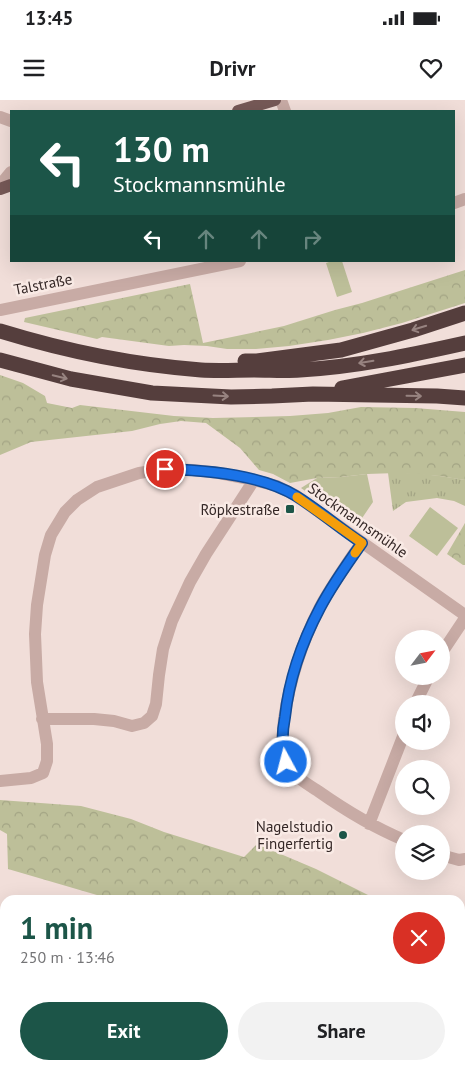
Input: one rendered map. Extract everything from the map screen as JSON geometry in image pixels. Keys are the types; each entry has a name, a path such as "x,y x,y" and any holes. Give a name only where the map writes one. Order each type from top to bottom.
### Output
{"highway":[{"path":"113,359 144,356 198,362 256,360 341,350 465,313"},
{"path":"0,331 113,359 202,370 299,370 341,366 465,343"},
{"path":"6,362 71,379 152,392 231,397 313,394 465,398"},
{"path":"313,394 465,365"}],"main road":[{"path":"241,110 275,100"}],"street":[{"path":"0,187 10,173"},
{"name":"Talstraße","path":"0,310 235,262"},
{"name":"Stockmannsmühle","path":"0,780 31,778 43,773 47,761 47,744 37,682 35,634 37,605 45,556 51,535 65,512 77,500 98,487 139,473 165,469 219,473 277,486 295,495 465,617"},
{"path":"42,719 94,719 114,721 132,726 144,723 152,716 156,704 162,649 172,621 190,582 206,554 254,480"},
{"path":"362,543 334,584 320,608 306,639 291,683 286,706 283,748 286,762 293,772 310,786 369,824 395,836"},
{"path":"450,640 465,617"},
{"path":"369,824 398,750"},
{"path":"450,858 465,860"}],"green space":[{"path":"342,262 352,292 337,297 326,263"},
{"path":"465,270 465,303 363,333 289,346 227,349 207,346 169,346 102,337 97,339 24,322 25,318 190,284 203,343 284,326"},
{"path":"0,375 23,383 45,396 47,403 72,408 80,405 174,416 213,418 290,416 328,413 361,407 415,408 465,412 465,480 397,473 317,478 290,483 273,474 259,470 240,448 206,423 181,421 132,431 31,442 0,455"},
{"path":"388,473 417,474 465,480 465,506 454,501 437,498 406,502 393,511"},
{"path":"367,474 373,502 356,527 301,488 317,478"},
{"path":"430,507 458,528 437,556 409,536"},
{"path":"465,523 465,565 463,565 447,554"},
{"path":"0,800 81,806 131,819 164,832 244,857 257,844 316,869 368,895 97,895 8,869 7,834 0,830"}],"slow traffic":[{"path":"297,497 362,543 355,553"}],"place":[{"name":"Röpkestraße","path":"290,509"},
{"name":"Nagelstudio Fingerfertig","path":"343,835"}],"route":[{"path":"165,469 219,473 277,486 295,495 362,543 320,608 296,667 286,706 283,732 283,748 286,762"}]}
